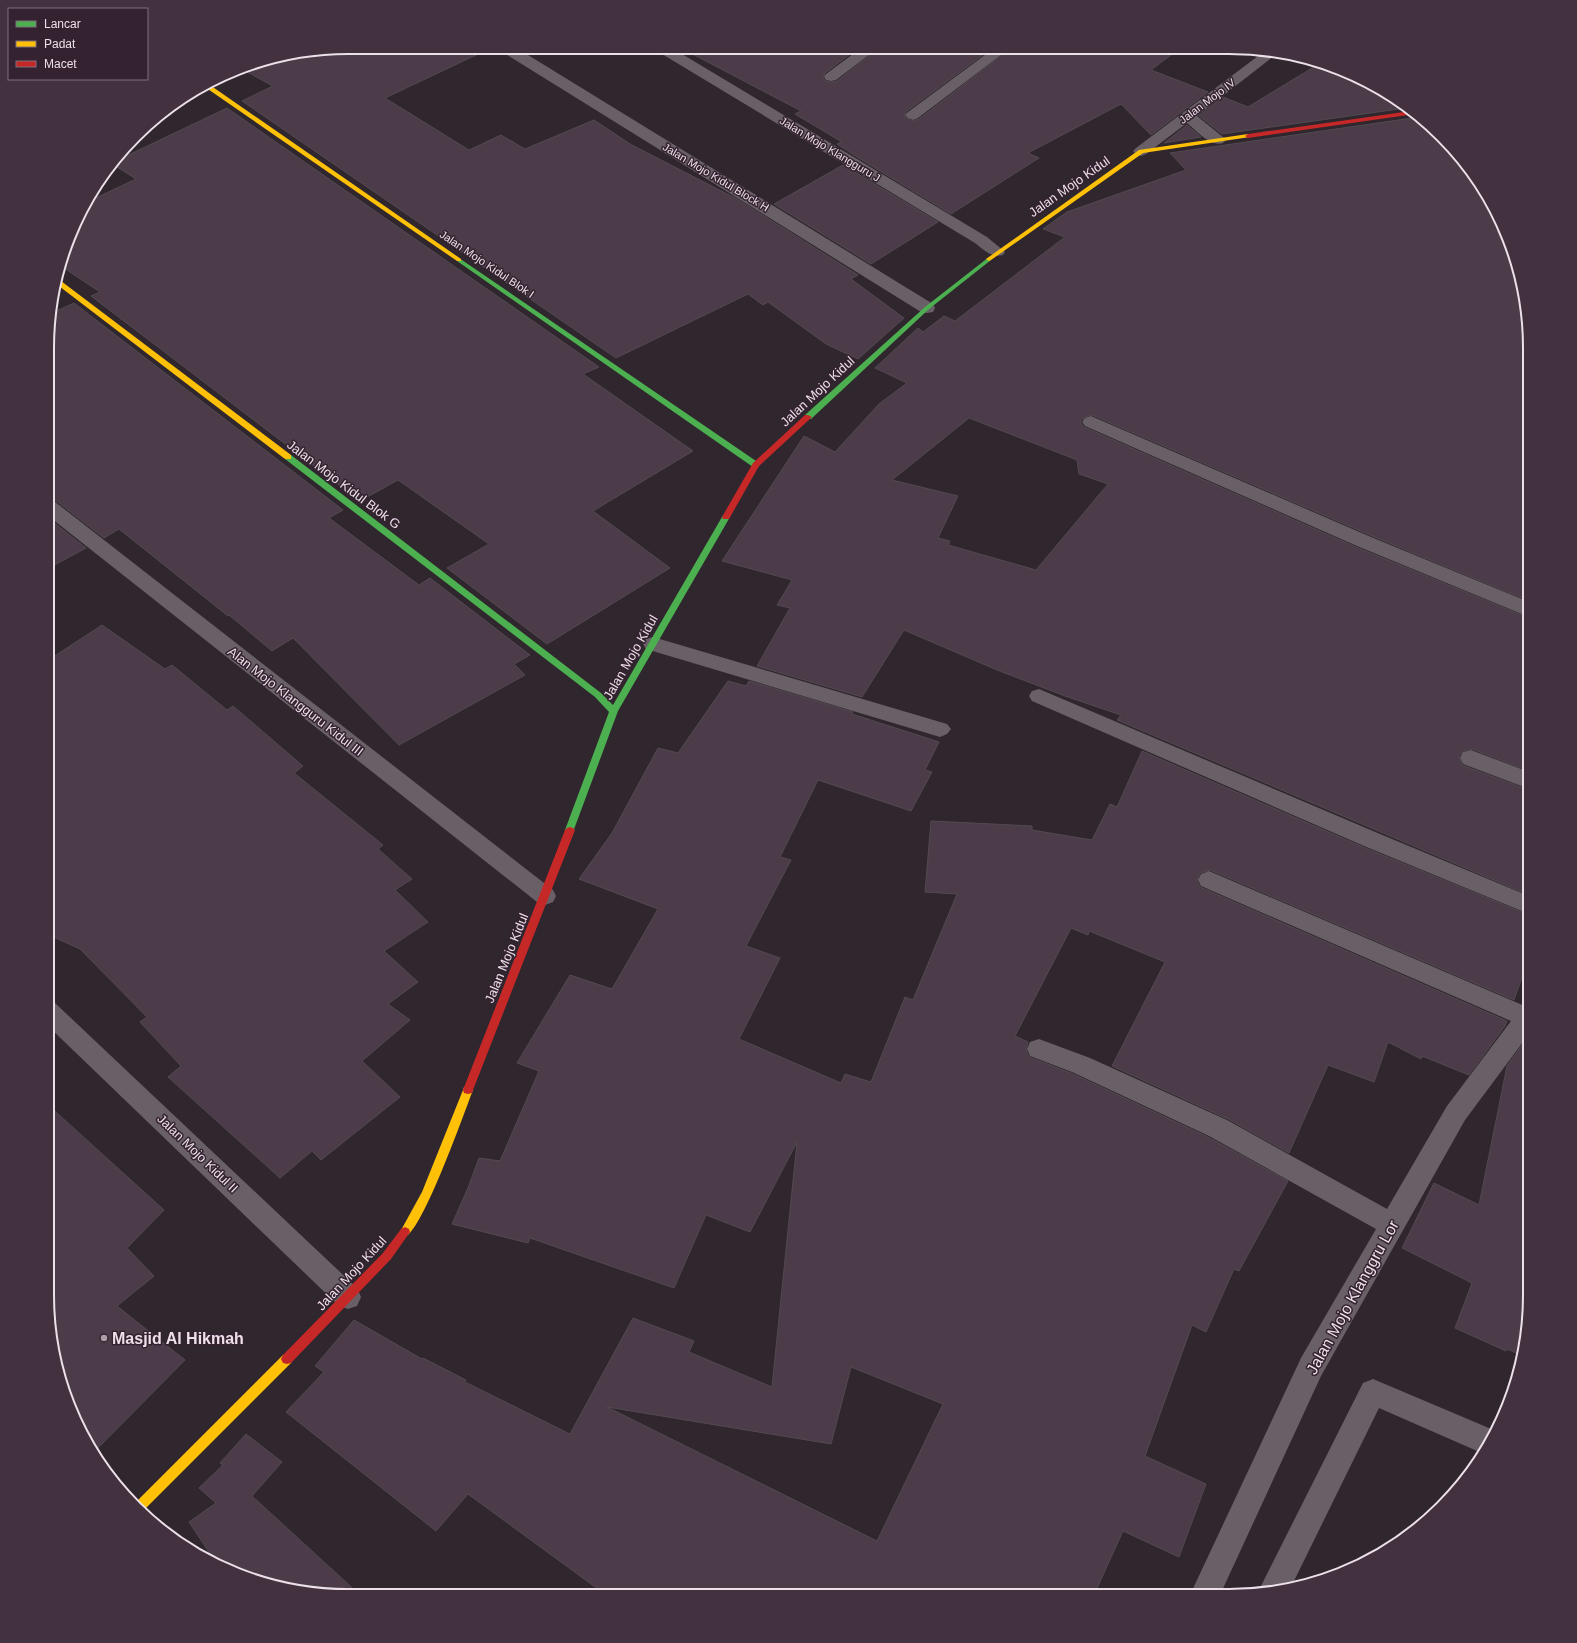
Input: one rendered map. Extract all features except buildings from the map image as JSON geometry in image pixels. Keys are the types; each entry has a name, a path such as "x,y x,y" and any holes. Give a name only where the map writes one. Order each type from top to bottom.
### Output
{"street":[{"name":"Jalan Mojo Kidul Block H","path":"515,54 927,308"},
{"name":"Jalan Mojo Klangguru J","path":"672,54 981,240 997,252"},
{"path":"831,77 863,54"},
{"path":"913,115 995,54"},
{"name":"Jalan Mojo IV","path":"1141,151 1265,57"},
{"name":"Jalan Mojo Kidul Blok I","path":"210,88 756,465"},
{"name":"Jalan Mojo Kidul","path":"142,1504 348,1297 387,1256 412,1222 426,1193 545,896 614,711 756,465 927,308 997,252 1141,151 1406,114"},
{"path":"1187,116 1218,140"},
{"name":"Jalan Mojo Kidul Blok G","path":"61,284 592,691 614,711"},
{"path":"1091,422 1258,497 1458,582 1523,608"},
{"name":"Alan Mojo Klangguru Kidul III","path":"54,510 545,896"},
{"path":"653,644 940,728"},
{"path":"1039,696 1364,837 1523,902"},
{"path":"1471,758 1523,779"},
{"path":"1209,880 1523,1015"},
{"name":"Jalan Mojo Kidul II","path":"54,1017 348,1297"},
{"name":"Jalan Mojo Klanggru Lor","path":"1208,1589 1311,1367 1456,1113 1523,1024"},
{"path":"1039,1049 1081,1065 1218,1128 1392,1225"},
{"path":"1277,1585 1373,1392 1485,1440"}],"traffic: fast":[{"path":"808,417 927,308 989,259"},
{"path":"459,260 756,465"},
{"path":"288,457 598,695 614,711"},
{"path":"570,830 614,711 726,517"}],"traffic: slow":[{"path":"210,88 459,260"},
{"path":"989,259 1141,151 1248,136"},
{"path":"61,284 288,457"},
{"path":"405,1232 427,1193 468,1090"},
{"path":"142,1504 287,1359"}],"traffic: jam":[{"path":"1248,136 1406,114"},
{"path":"726,517 756,465 808,417"},
{"path":"468,1090 570,830"},
{"path":"287,1359 387,1256 405,1232"}],"place":[{"name":"Masjid Al Hikmah","path":"104,1338"}]}
